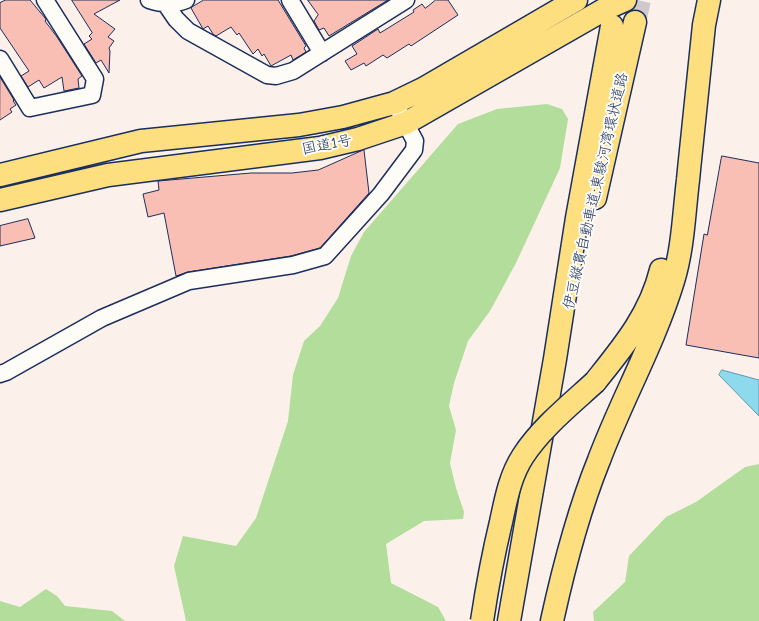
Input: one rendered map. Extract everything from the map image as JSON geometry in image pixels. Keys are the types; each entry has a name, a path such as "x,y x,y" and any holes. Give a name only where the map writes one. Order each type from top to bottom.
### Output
{"highway":[{"name":"国道1号","path":"0,175 141,142 299,125 343,117 394,103 423,89 576,0"},
{"name":"国道1号","path":"0,200 108,175 320,148 358,139 406,123 607,8 624,0"},
{"path":"482,621 493,554 507,495 513,476 523,456 550,424 595,382 631,337 646,311 659,277 670,227 682,107 696,0"},
{"path":"552,621 569,550 582,507 599,460 623,402 657,328 671,286 679,250 704,25 709,0"},
{"name":"伊豆縦貫自動車道;東駿河湾環状道路","path":"555,359 590,222 635,22"},
{"name":"伊豆縦貫自動車道;東駿河湾環状道路","path":"509,621 555,359 577,218 612,26"}],"street":[{"path":"0,59 30,108 92,95 95,79 45,0"},
{"path":"149,0 165,3 186,0"},
{"path":"290,0 322,53"},
{"path":"165,3 176,19 188,31 266,75 276,76 293,71 406,0"},
{"path":"0,374 102,318 189,281 294,265 325,256 381,194 414,150 415,141 394,103"}],"green space":[{"path":"547,104 562,109 568,119 560,168 516,263 490,311 468,341 454,383 449,406 456,430 450,463 464,512 463,519 424,521 386,544 391,583 438,607 446,621 186,621 174,566 183,536 236,546 256,518 288,421 293,375 304,341 320,326 338,298 351,256 364,232 458,124 497,109"},
{"path":"759,464 759,621 594,621 593,612 625,582 629,556 666,517 696,502 745,467"},
{"path":"46,589 57,596 65,606 112,611 125,621 0,621 0,601 20,607"}],"water":[{"path":"722,370 759,380 759,416 719,375"}],"building":[{"path":"6,0 30,0 45,18 45,21 82,76 78,79 79,88 64,91 62,77 44,88 39,80 28,87 21,76 29,71 0,28 0,3"},
{"path":"72,0 120,0 94,14 115,29 108,37 114,41 109,48 109,73 101,60 96,63 84,44 92,39 89,36 92,33"},
{"path":"204,0 278,0 306,46 304,48 306,52 293,60 291,55 271,66 264,54 262,56 258,49 253,54 239,33 237,35 231,27 216,36 208,26 203,29 191,8"},
{"path":"308,0 388,0 329,36 324,28 319,30 314,21 318,15"},
{"path":"436,0 448,0 458,15 411,46 409,44 387,58 383,55 366,66 364,63 351,70 345,61 357,54 352,46 378,29 380,33 414,12 413,10 422,4 425,8"},
{"path":"0,77 16,105 10,109 12,112 0,120"},
{"path":"364,150 369,193 320,248 291,256 188,272 176,276 164,213 148,217 143,194 159,190 158,181 251,173 292,173 318,170"},
{"path":"722,156 759,163 759,358 686,345 704,234 707,235"},
{"path":"28,219 35,238 0,246 0,226"}],"tunnel":[{"path":"635,22 640,0"}]}
